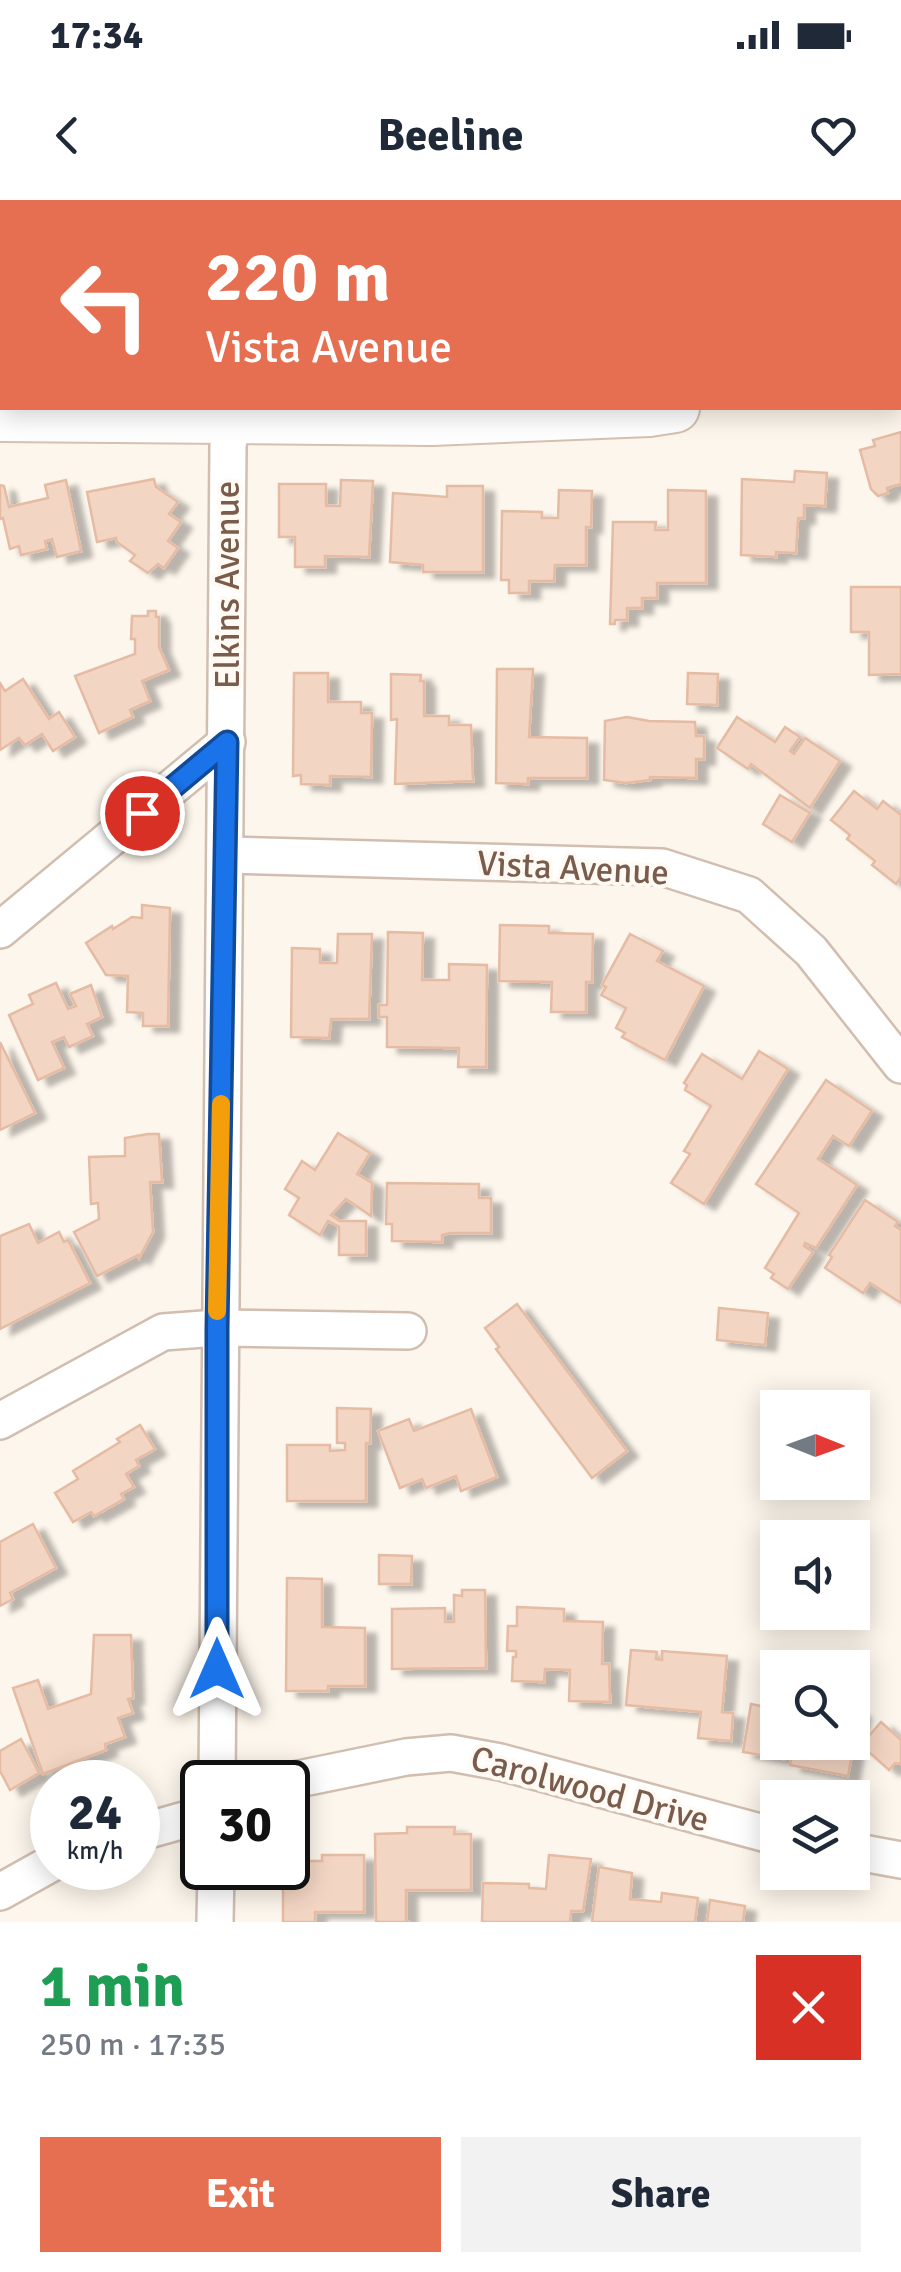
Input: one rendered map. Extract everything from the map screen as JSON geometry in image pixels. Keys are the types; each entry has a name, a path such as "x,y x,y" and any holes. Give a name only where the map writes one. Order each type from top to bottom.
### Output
{"street":[{"path":"0,418 234,413 432,421 662,410"},
{"name":"Elkins Avenue","path":"217,1760 217,1328 228,446 234,413"},
{"path":"0,930 227,742"},
{"name":"Vista Avenue","path":"224,855 662,867 749,895 811,952 901,1065"},
{"path":"0,1421 162,1332 217,1328 408,1332"},
{"name":"Carolwood Drive","path":"310,1777 406,1757 451,1753 500,1762 760,1832"},
{"path":"870,1854 901,1860"},
{"path":"0,1892 30,1875"},
{"path":"214,1922 215,1890"}],"building":[{"path":"901,432 901,484 878,496 871,489 860,450 875,446 873,440"},
{"path":"795,471 827,473 825,506 804,505 804,518 798,518 796,553 776,552 776,557 741,555 742,479 794,482"},
{"path":"154,479 156,487 178,502 169,514 181,522 168,541 178,548 164,568 158,564 148,573 130,561 135,555 116,538 97,542 87,492"},
{"path":"66,480 81,551 57,557 52,539 45,541 47,549 21,555 19,546 10,549 3,518 0,519 0,485 4,486 9,507 48,498 45,485"},
{"path":"341,480 373,481 369,557 325,556 325,567 295,567 295,537 279,537 279,484 326,484 326,506 340,506"},
{"path":"447,486 483,486 483,572 423,572 423,565 390,562 393,493 447,497"},
{"path":"559,490 592,491 591,527 586,527 586,565 555,565 554,581 529,581 529,593 509,593 509,580 501,580 502,511 542,512 542,518 558,518"},
{"path":"668,490 706,491 706,583 657,583 657,598 642,598 642,608 627,608 627,620 610,624 613,522 656,522 655,530 668,530"},
{"path":"851,587 901,587 901,674 869,675 869,632 851,632"},
{"path":"148,611 156,611 159,617 159,647 169,670 142,681 150,701 130,710 133,717 99,733 75,676 135,654 132,616 148,616"},
{"path":"497,669 533,669 529,737 587,738 587,778 528,778 528,784 496,783"},
{"path":"294,673 328,673 328,702 361,702 361,713 372,713 371,777 330,776 330,785 301,784 301,775 293,776"},
{"path":"688,673 718,674 717,705 687,704"},
{"path":"391,674 421,675 424,716 449,716 449,725 471,725 473,781 395,784 397,719 391,720"},
{"path":"23,679 49,719 59,712 75,737 53,751 42,734 25,745 19,738 0,750 0,683 5,691"},
{"path":"627,717 695,722 696,736 704,736 704,759 696,759 696,778 650,777 626,783 604,780 605,721"},
{"path":"737,717 775,742 785,727 800,737 790,751 794,754 805,738 840,761 810,808 751,764 748,769 717,748"},
{"path":"854,791 877,809 883,801 901,815 901,877 896,884 872,865 875,861 831,820"},
{"path":"780,795 810,813 792,842 763,824"},
{"path":"142,905 170,908 168,1026 143,1026 143,1013 127,1012 128,976 106,975 86,943 132,917 142,918"},
{"path":"500,925 549,926 549,933 593,934 592,982 586,982 586,1012 551,1012 552,982 499,981"},
{"path":"388,932 423,933 422,980 449,980 449,964 487,965 486,1067 458,1067 459,1048 387,1047 387,1017 379,1017 379,1005 387,1005"},
{"path":"338,934 372,934 369,1019 331,1019 329,1038 291,1037 292,948 320,949 320,963 337,963"},
{"path":"630,934 663,951 657,961 704,986 665,1060 622,1037 625,1033 616,1028 626,1008 601,995 606,987 602,985"},
{"path":"56,983 68,1009 76,1006 70,994 91,985 102,1017 87,1024 93,1036 69,1047 64,1037 52,1042 64,1068 38,1080 9,1015 33,1004 29,995"},
{"path":"0,1042 35,1113 0,1130"},
{"path":"759,1051 788,1069 704,1204 671,1183 690,1154 684,1151 711,1106 685,1090 684,1083 702,1054 742,1079"},
{"path":"826,1080 872,1111 849,1146 833,1136 818,1159 857,1185 816,1248 805,1243 813,1252 788,1289 771,1278 774,1274 765,1268 799,1213 756,1184"},
{"path":"338,1133 370,1153 357,1174 372,1183 371,1216 346,1199 331,1215 340,1221 366,1221 366,1255 339,1255 339,1227 328,1221 320,1235 289,1215 299,1198 285,1189 302,1161 315,1170"},
{"path":"159,1134 162,1182 150,1182 153,1232 139,1258 138,1255 97,1276 74,1232 99,1219 98,1203 91,1204 89,1157 125,1156 125,1138"},
{"path":"387,1183 479,1184 479,1198 491,1198 491,1233 450,1233 442,1235 442,1242 392,1241 392,1224 386,1224"},
{"path":"865,1200 898,1222 895,1226 901,1230 901,1303 870,1283 863,1293 825,1268 832,1257 829,1255"},
{"path":"29,1224 38,1243 59,1232 64,1242 68,1240 90,1283 0,1329 0,1236"},
{"path":"517,1304 627,1451 592,1478 496,1349 499,1347 485,1328"},
{"path":"719,1308 768,1313 765,1345 717,1340"},
{"path":"337,1408 371,1409 370,1443 366,1443 366,1501 287,1501 287,1445 330,1445 330,1451 345,1450 345,1443 337,1443"},
{"path":"471,1409 497,1477 461,1491 456,1476 426,1488 422,1479 400,1488 378,1431 409,1419 414,1431"},
{"path":"140,1425 155,1449 136,1460 139,1466 126,1474 134,1487 121,1494 124,1499 94,1516 91,1512 73,1522 55,1493 78,1479 73,1471"},
{"path":"33,1524 56,1568 10,1593 13,1599 0,1606 0,1542"},
{"path":"379,1555 412,1556 411,1584 379,1584"},
{"path":"287,1578 322,1579 322,1627 365,1628 365,1686 286,1691"},
{"path":"462,1590 485,1590 486,1668 392,1669 392,1609 445,1608 445,1622 454,1622 454,1595 462,1596"},
{"path":"517,1607 564,1609 564,1621 603,1622 602,1664 609,1664 610,1702 569,1701 570,1670 545,1669 544,1682 512,1681 516,1651 507,1651 508,1626 517,1626"},
{"path":"94,1635 131,1635 133,1698 128,1699 133,1713 118,1718 125,1737 80,1760 38,1760 13,1688 38,1680 48,1709 91,1694"},
{"path":"631,1650 657,1652 656,1659 662,1660 662,1651 727,1656 722,1712 733,1713 731,1741 698,1738 701,1712 626,1705"},
{"path":"751,1704 760,1706 760,1755 743,1752"},
{"path":"881,1722 901,1740 901,1764 895,1763 889,1770 870,1753 870,1735"},
{"path":"21,1739 32,1760 30,1778 10,1790 0,1771 0,1751"},
{"path":"791,1760 851,1760 848,1776 790,1765"},
{"path":"407,1827 455,1827 454,1834 471,1834 471,1890 406,1890 409,1922 376,1922 375,1834 407,1833"},
{"path":"322,1855 364,1855 364,1912 315,1912 315,1922 283,1922 283,1890 310,1890 310,1861 322,1861"},
{"path":"549,1855 591,1859 583,1911 571,1911 570,1922 482,1922 483,1883 529,1884 529,1888 546,1889"},
{"path":"599,1867 632,1873 630,1899 661,1902 662,1893 698,1898 695,1922 592,1922"},
{"path":"710,1900 745,1906 743,1922 707,1922"}],"slow traffic":[{"path":"217,1311 221,1104"}],"route":[{"path":"142,813 227,742 217,1328 217,1669"}]}
